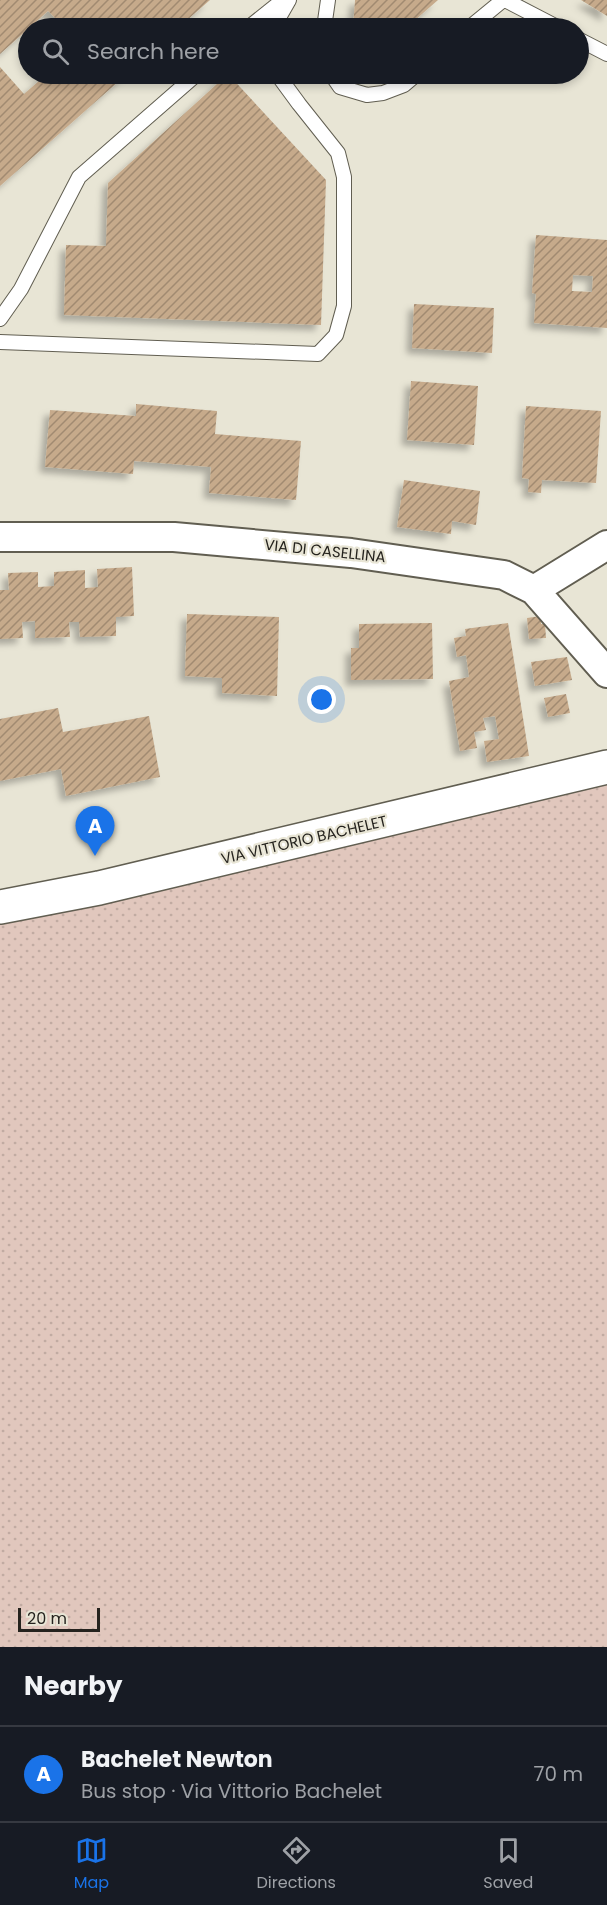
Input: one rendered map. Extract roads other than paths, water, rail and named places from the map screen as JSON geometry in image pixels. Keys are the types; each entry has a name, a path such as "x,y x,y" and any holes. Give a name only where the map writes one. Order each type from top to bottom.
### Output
{"street":[{"name":"VIA DI CASELLINA","path":"0,537 174,537 351,553 504,576 534,590 607,673"},
{"path":"534,590 607,545"},
{"name":"VIA VITTORIO BACHELET","path":"0,907 111,885 607,767"}],"lane":[{"path":"261,18 283,0"},
{"path":"279,18 289,0"},
{"path":"325,18 328,0"},
{"path":"482,18 504,0 539,18"},
{"path":"589,44 607,54"},
{"path":"0,320 21,289 80,177 186,84"},
{"path":"0,342 318,354 336,334 344,306 344,177 338,153 284,84"},
{"path":"338,84 340,87 367,95 383,93 405,84"}],"place":[{"name":"Bachelet Newton","path":"95,856"}]}
